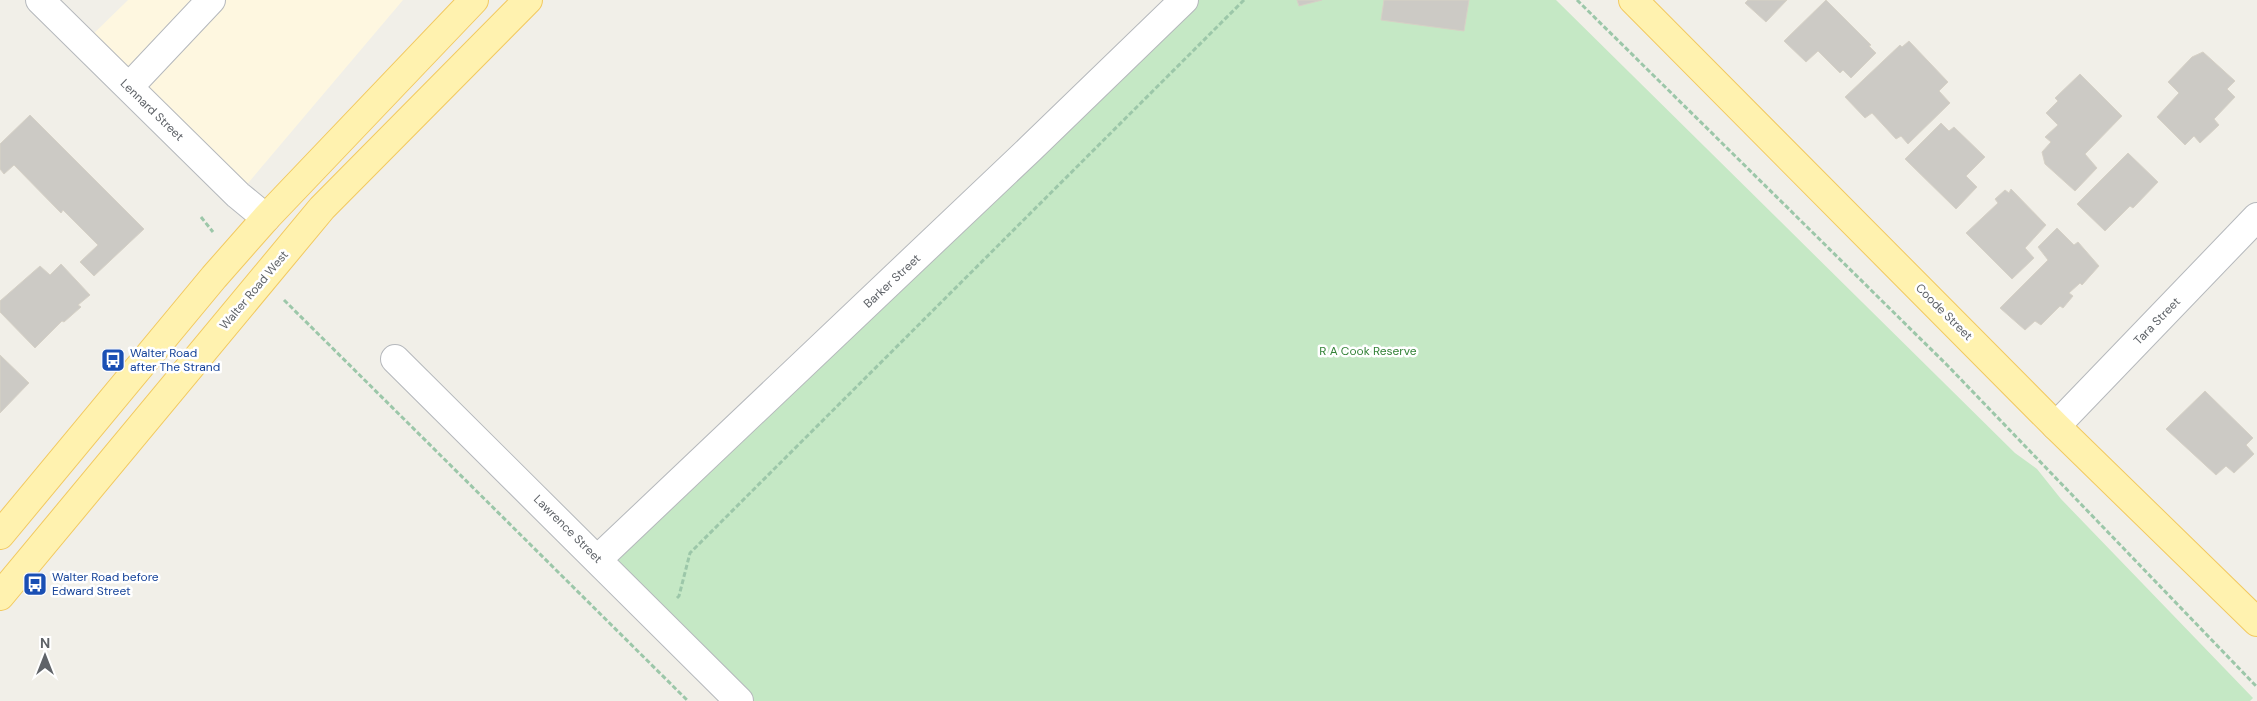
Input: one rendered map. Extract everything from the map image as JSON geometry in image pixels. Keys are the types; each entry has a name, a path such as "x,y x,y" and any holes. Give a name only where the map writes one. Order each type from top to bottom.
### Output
{"main road":[{"path":"0,534 232,256 474,0"},
{"name":"Walter Road West","path":"0,596 322,208 528,0"},
{"name":"Coode Street","path":"1633,0 2056,426 2257,622"}],"street":[{"name":"Lennard Street","path":"40,0 238,194 266,218"},
{"path":"130,87 211,0"},
{"name":"Barker Street","path":"598,559 1184,0"},
{"name":"Tara Street","path":"2056,426 2257,217"},
{"name":"Lawrence Street","path":"395,359 739,701"}],"path":[{"path":"629,643 679,596 690,553 1244,0"},
{"path":"1577,0 1948,366 2257,687"},
{"path":"201,217 232,256"},
{"path":"261,281 280,296 688,701"}],"shaded area":[{"path":"128,0 403,0 238,195 84,43"}],"green space":[{"name":"R A Cook Reserve","path":"1184,0 1556,0 2015,453 2037,469 2061,499 2253,698 2250,701 739,701 598,559"}],"building":[{"path":"1297,0 1322,0 1299,6"},
{"path":"1384,0 1469,0 1464,31 1381,20"},
{"path":"1748,0 1787,0 1766,22 1745,3"},
{"path":"1826,0 1871,45 1869,46 1876,53 1851,78 1843,70 1840,73 1818,51 1806,62 1784,41"},
{"path":"1909,41 1948,82 1939,91 1950,103 1908,144 1901,136 1896,139 1872,113 1865,118 1845,97 1900,45 1902,47"},
{"path":"2203,52 2235,81 2227,89 2235,97 2214,119 2219,125 2200,143 2194,136 2185,145 2157,117 2179,93 2168,82 2192,57"},
{"path":"2080,74 2122,116 2085,154 2097,168 2075,191 2045,164 2042,152 2051,142 2045,137 2058,125 2046,113 2058,101 2055,98"},
{"path":"30,115 144,229 94,276 80,262 98,245 63,210 61,213 14,165 4,174 0,169 0,144"},
{"path":"1941,123 1949,131 1954,127 1985,157 1966,176 1977,187 1956,209 1905,159"},
{"path":"2128,153 2158,182 2133,208 2130,206 2105,231 2077,204"},
{"path":"2011,189 2046,225 2025,248 2034,258 2012,279 1966,233 1998,203 1995,199 2005,190 2009,193"},
{"path":"2057,228 2074,245 2078,242 2099,266 2082,285 2080,283 2069,293 2073,296 2063,308 2060,306 2041,325 2035,321 2025,330 2000,308 2048,260 2038,247"},
{"path":"61,264 90,295 78,305 81,307 64,322 62,321 35,348 0,312 0,301 40,266 50,275"},
{"path":"0,355 29,383 0,413"},
{"path":"2205,391 2253,438 2246,445 2254,454 2234,473 2226,466 2216,475 2166,429"}],"place":[{"name":"Walter Road after The Strand","path":"113,360"},
{"name":"Walter Road before Edward Street","path":"35,584"}]}
